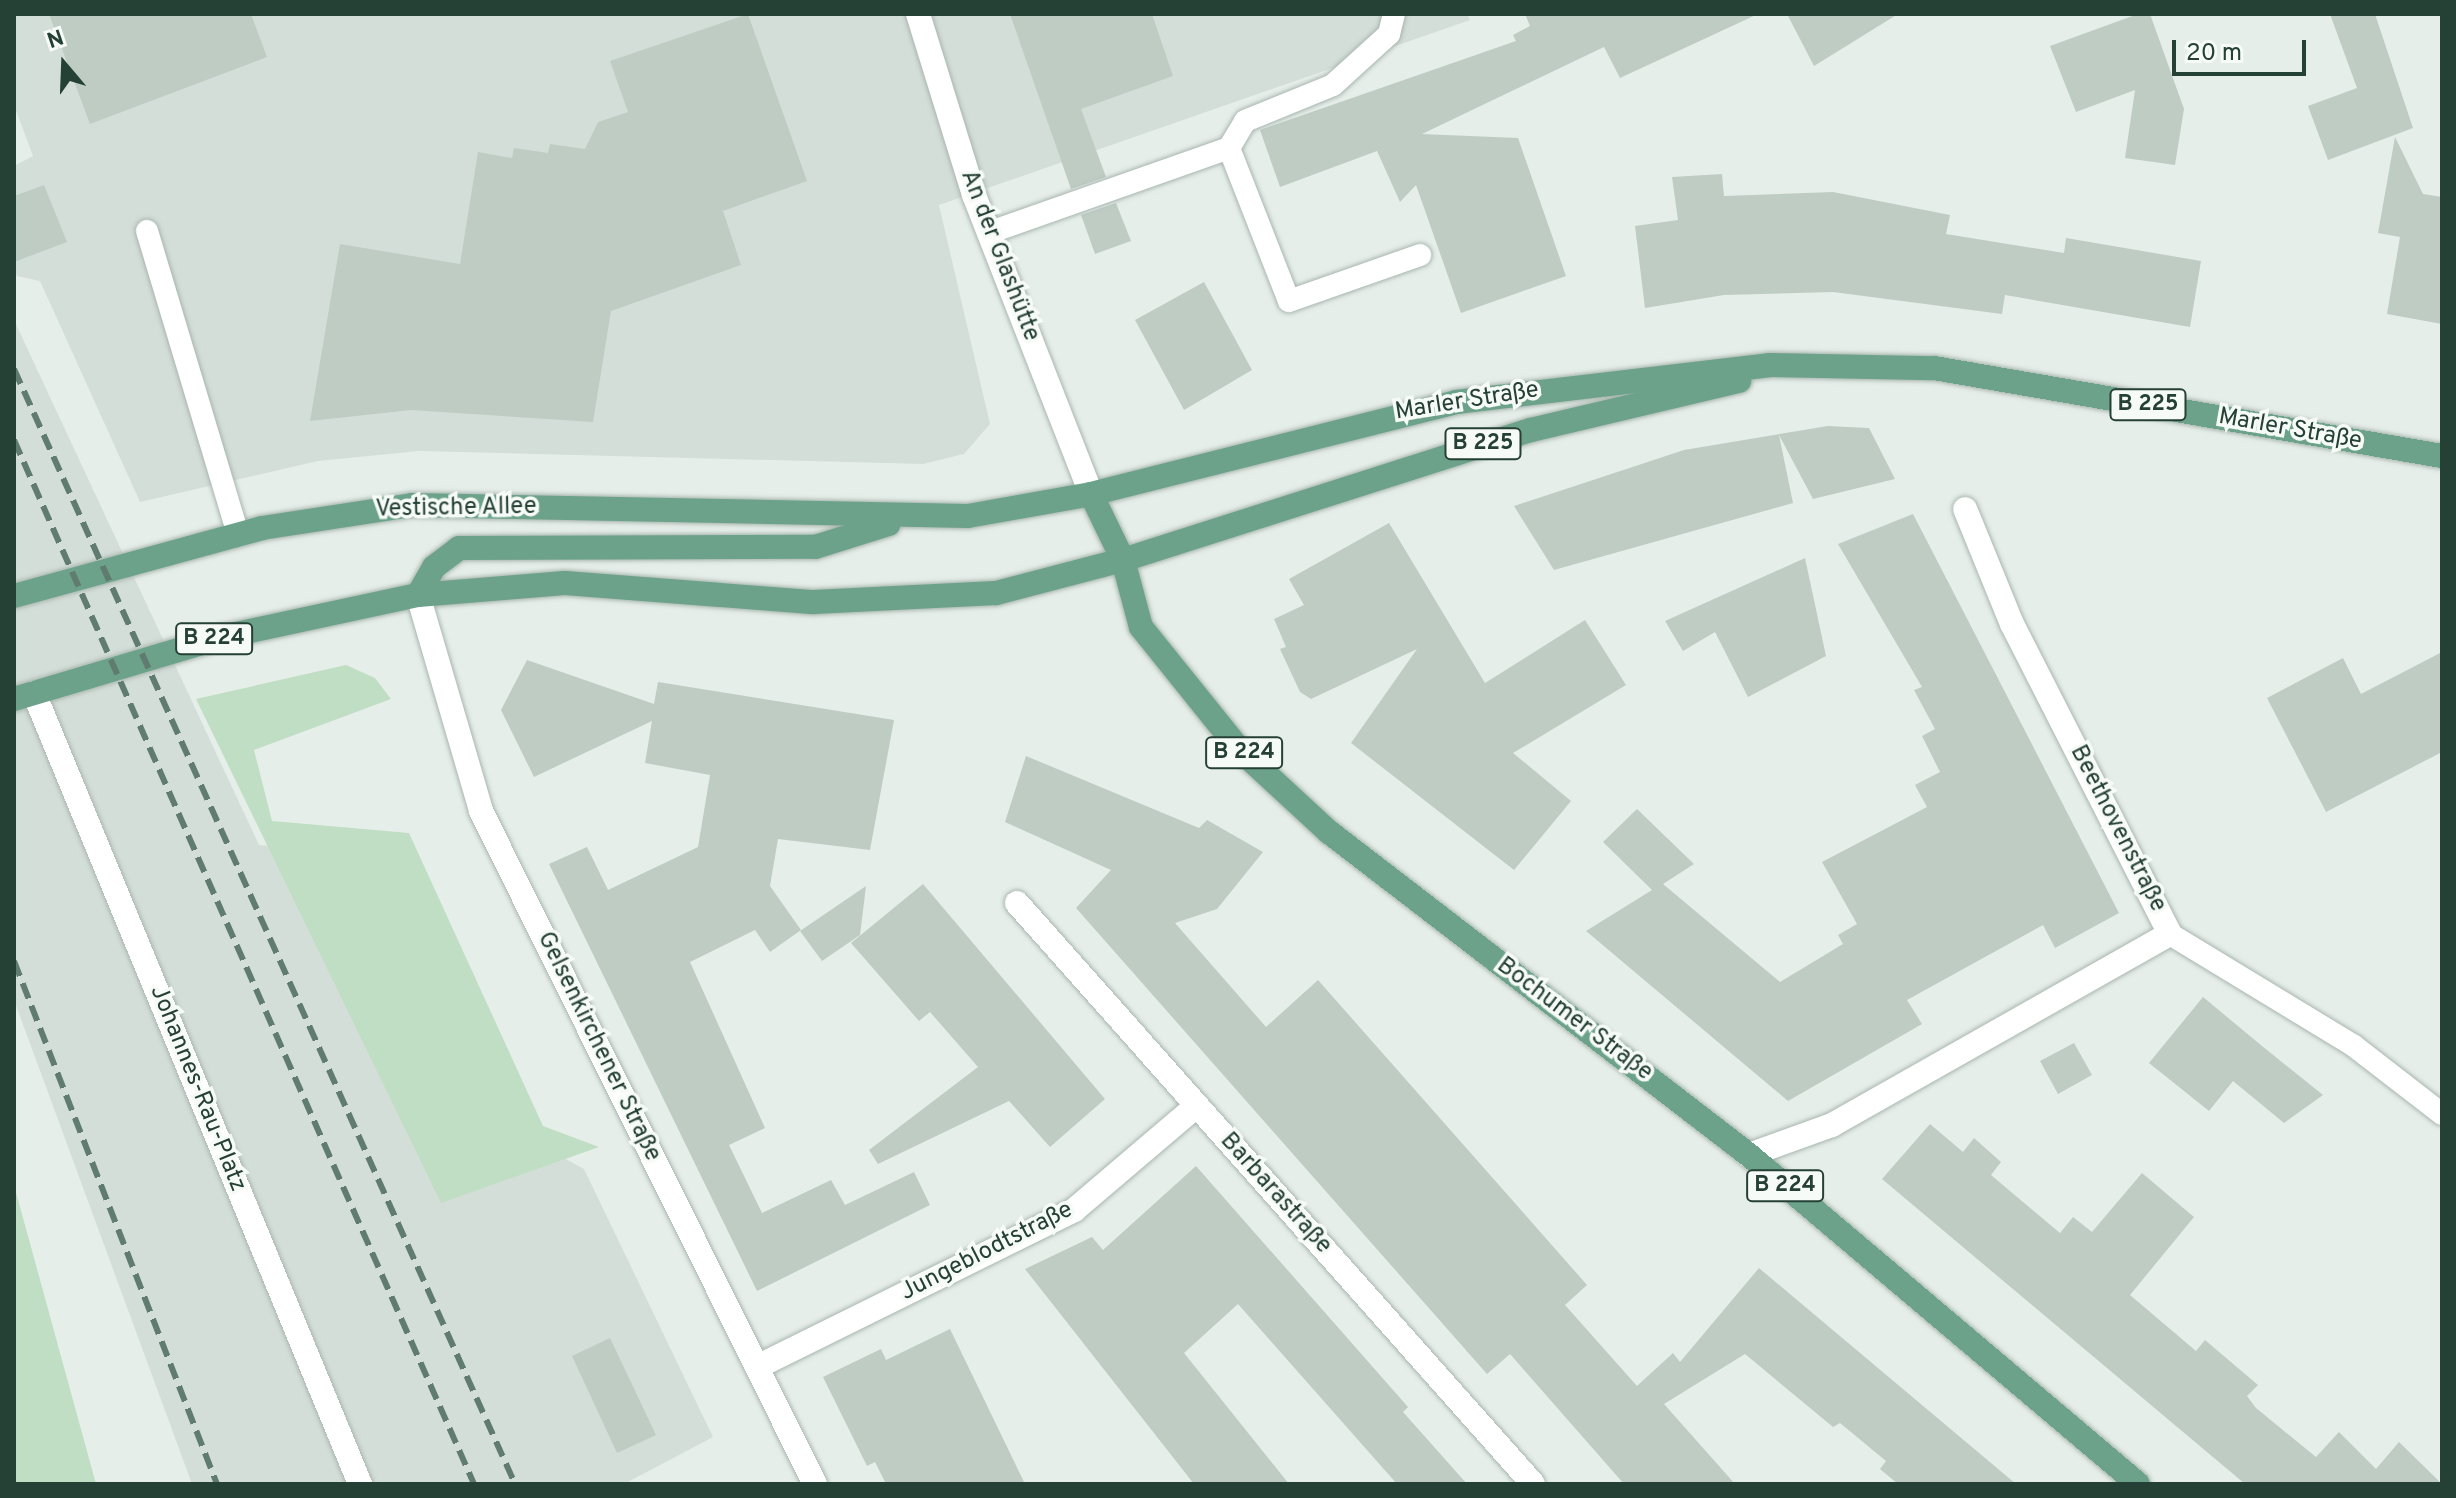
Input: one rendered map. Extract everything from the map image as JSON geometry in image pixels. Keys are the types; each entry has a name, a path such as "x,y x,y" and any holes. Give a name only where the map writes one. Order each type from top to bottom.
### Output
{"main road":[{"name":"Marler Straße","path":"1123,560 1531,430 1735,381 1853,363"},
{"name":"Marler Straße","path":"1091,494 1456,402 1653,375 1853,363 1934,368 2442,456"},
{"name":"Vestische Allee","path":"14,596 238,534 412,505 908,518 968,516 1091,494"},
{"name":"Bochumer Straße","path":"1091,494 1123,560 1141,627 1240,750 1329,832 1749,1155 2138,1484"},
{"name":"Vestische Allee","path":"418,595 434,567 459,548 815,547 908,518"},
{"name":"B 224","path":"24,696 222,637 418,595 565,583 872,603 996,593 1123,560"}],"street":[{"name":"An der Glashütte","path":"918,14 988,233 1091,494"},
{"name":"Beethovenstraße","path":"1749,1155 1832,1125 2170,934 2012,624 1965,509"},
{"name":"Gelsenkirchener Straße","path":"418,595 481,811 815,1484"},
{"name":"Johannes-Rau-Platz","path":"24,696 360,1484"},
{"name":"Barbarastraße","path":"1017,903 1533,1484"},
{"name":"Jungeblodtstraße","path":"757,1367 1074,1210 1196,1106"}],"lane":[{"path":"988,233 1229,148 1245,121 1333,85 1389,34 1394,14"},
{"path":"1229,148 1289,301 1420,255"},
{"path":"147,231 238,534"},
{"path":"2170,934 2354,1046 2442,1114"}],"shaded area":[{"path":"14,14 1467,14 1470,20 939,205 990,424 964,454 923,464 419,451 318,461 140,502 40,281 17,276 14,269 14,166 33,156 14,105"},
{"path":"14,320 259,845 376,855 510,1128 584,1169 713,1437 624,1484 192,1484 14,1000"}],"green space":[{"path":"346,665 375,678 391,699 254,750 272,821 409,833 543,1126 599,1147 441,1203 196,699"},
{"path":"14,1185 96,1484 14,1484"}],"building":[{"path":"49,14 251,14 267,57 90,124"},
{"path":"748,14 807,181 723,211 741,265 611,311 593,422 411,410 310,421 340,244 460,264 478,152 512,158 514,148 548,153 550,144 585,149 598,122 628,112 610,61"},
{"path":"1010,14 1152,14 1173,76 1081,109 1106,177 1071,189"},
{"path":"1525,14 1758,14 1620,78 1604,47 1422,134 1518,138 1566,276 1461,313 1416,185 1400,202 1377,151 1280,187 1260,130 1516,41 1513,35 1530,26"},
{"path":"1787,14 1898,14 1814,66"},
{"path":"2138,14 2150,14 2184,109 2175,165 2125,158 2135,90 2076,112 2050,46"},
{"path":"2330,14 2375,14 2413,128 2328,160 2308,106 2357,88"},
{"path":"2395,137 2423,194 2442,197 2442,324 2387,314 2400,237 2378,233"},
{"path":"1722,174 1724,196 1833,192 1950,215 1946,234 2064,253 2066,238 2201,261 2190,327 2005,295 2002,314 1833,292 1724,295 1645,308 1635,226 1678,220 1672,177"},
{"path":"44,185 67,242 14,262 14,196"},
{"path":"1116,203 1131,241 1095,254 1081,215"},
{"path":"1204,282 1252,370 1184,410 1135,320"},
{"path":"1828,426 1869,428 1895,479 1813,499 1779,435 1793,503 1554,570 1514,506 1684,450"},
{"path":"1913,514 2119,913 2055,948 2043,925 1907,1000 1922,1024 1788,1101 1586,931 1652,890 1603,842 1637,809 1694,864 1663,884 1780,982 1843,944 1838,935 1857,924 1822,862 1927,807 1915,785 1940,772 1922,736 1935,729 1914,690 1922,687 1838,544"},
{"path":"1389,523 1485,683 1585,620 1626,685 1513,753 1571,801 1514,870 1351,743 1417,649 1311,699 1300,692 1280,649 1286,647 1274,619 1304,605 1289,579"},
{"path":"1805,558 1826,656 1748,697 1715,632 1683,651 1665,621"},
{"path":"2442,652 2442,752 2326,812 2267,698 2343,658 2361,694"},
{"path":"527,660 654,704 658,682 894,720 870,850 778,839 770,886 801,930 770,952 755,930 690,962 765,1128 729,1145 762,1213 831,1180 845,1205 914,1172 930,1205 757,1291 549,864 587,847 608,890 698,847 710,775 645,763 652,721 534,777 501,710"},
{"path":"1026,756 1199,828 1207,820 1263,852 1217,909 1175,923 1266,1027 1318,980 1587,1285 1565,1305 1637,1386 1673,1353 1680,1362 1759,1268 2016,1484 1898,1484 1880,1469 1886,1461 1840,1423 1833,1427 1745,1354 1664,1404 1735,1484 1624,1484 1510,1354 1487,1374 1076,908 1111,870 1005,822"},
{"path":"923,884 1105,1099 1050,1147 1009,1101 878,1164 869,1150 978,1067 930,1012 919,1021 851,943"},
{"path":"866,886 860,935 822,961 800,931"},
{"path":"2203,997 2323,1095 2284,1123 2233,1081 2209,1111 2149,1063"},
{"path":"2074,1043 2092,1075 2058,1094 2040,1061"},
{"path":"1930,1124 1963,1152 1974,1138 2001,1162 1991,1175 2060,1233 2073,1217 2092,1232 2142,1173 2194,1217 2130,1295 2196,1351 2205,1340 2258,1385 2247,1396 2256,1408 2316,1457 2339,1432 2376,1469 2399,1442 2442,1484 2245,1484 1882,1179"},
{"path":"1196,1166 1408,1407 1403,1412 1467,1484 1397,1484 1238,1304 1184,1353 1289,1484 1194,1484 1025,1269 1092,1237 1103,1250"},
{"path":"950,1329 1025,1484 886,1484 875,1462 867,1466 823,1377 881,1349 886,1360"},
{"path":"610,1338 656,1435 617,1453 572,1356"}],"railway":[{"path":"14,369 515,1484"},
{"path":"14,440 474,1484"},
{"path":"14,961 217,1484"}]}
